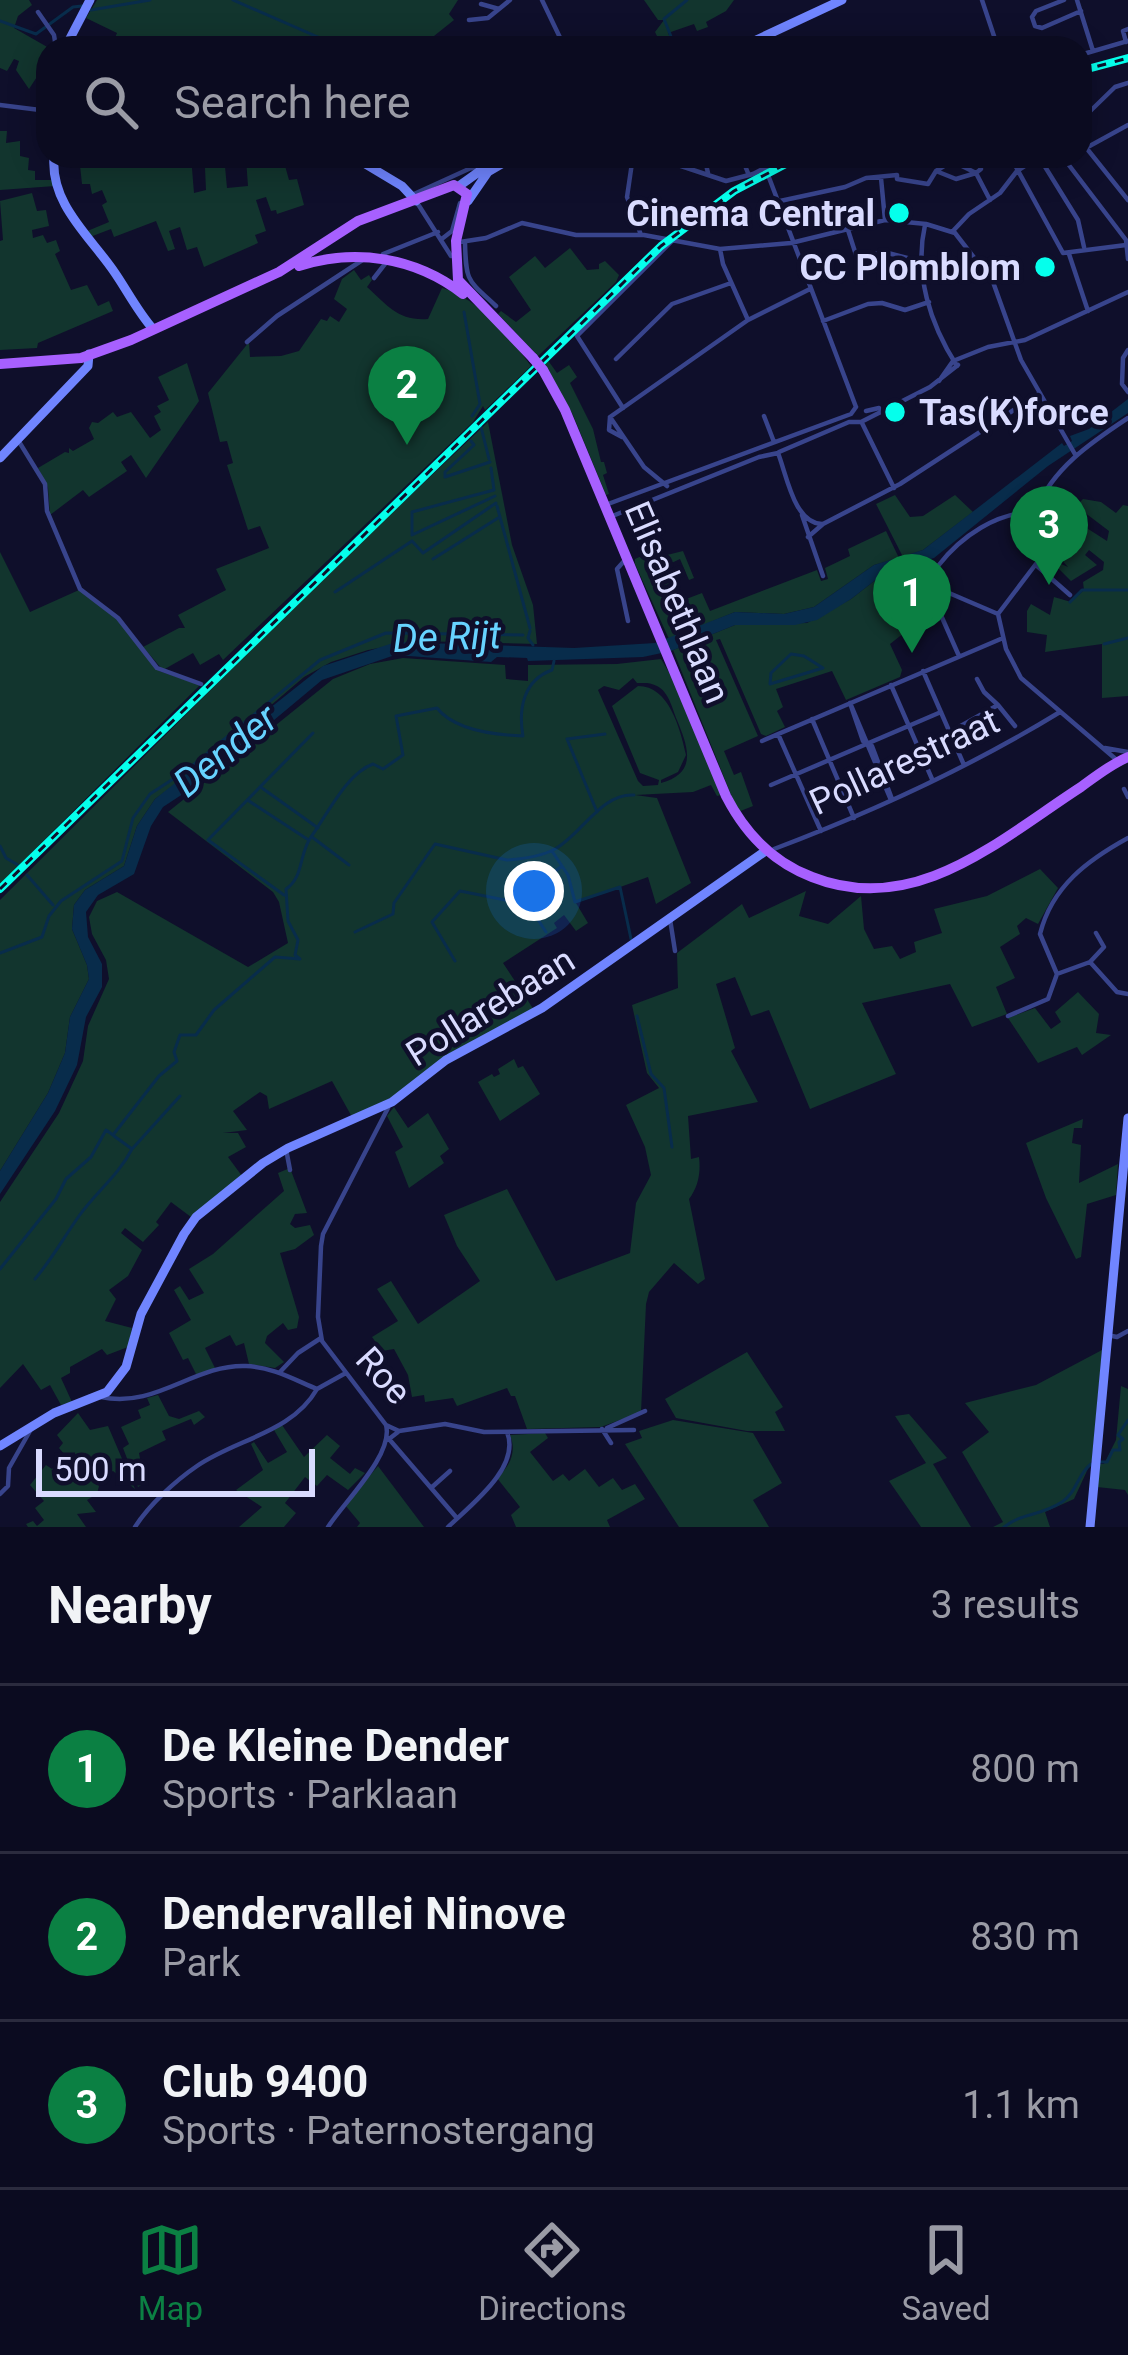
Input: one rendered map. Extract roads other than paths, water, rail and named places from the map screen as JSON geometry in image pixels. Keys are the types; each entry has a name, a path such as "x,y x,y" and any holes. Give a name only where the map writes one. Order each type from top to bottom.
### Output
{"main road":[{"path":"0,363 89,354 147,332 279,272 367,217 456,188 466,194 466,204 451,239 456,274 459,282 495,312"},
{"path":"328,240 328,252 344,256"},
{"path":"279,272 344,256 385,257 441,280 495,312"},
{"path":"441,280 456,274"},
{"name":"Elisabethlaan","path":"495,312 543,370 566,410 731,806 767,850"},
{"path":"767,850 797,872 824,882 874,890 914,885 959,867 1125,761"}],"street":[{"path":"469,20 485,19 510,0"},
{"path":"542,0 559,36"},
{"path":"765,36 842,0"},
{"path":"982,0 989,36"},
{"path":"1064,0 1035,12 1036,27 1081,11"},
{"path":"1077,0 1088,36"},
{"path":"481,4 499,9"},
{"path":"71,36 87,5"},
{"path":"38,12 52,36"},
{"path":"1092,48 1127,41 1123,31 1128,29"},
{"path":"1092,109 1115,87 1128,82"},
{"path":"0,105 36,110"},
{"path":"1092,145 1128,125"},
{"path":"1092,155 1128,200"},
{"path":"55,168 78,229 111,266 147,332"},
{"path":"376,168 414,198 451,239 469,279 495,312"},
{"path":"414,198 469,168"},
{"path":"474,168 480,170"},
{"path":"451,256 461,200 456,188 483,168"},
{"path":"466,204 495,168"},
{"path":"631,168 627,197 641,235"},
{"path":"689,168 724,180 762,168"},
{"path":"707,168 708,175"},
{"path":"746,168 748,173"},
{"path":"765,168 859,415 894,488"},
{"path":"780,201 866,178 897,175 928,184 941,168"},
{"path":"966,168 976,173 990,200"},
{"path":"936,171 956,179 981,168"},
{"path":"1016,168 1067,255 1088,311"},
{"path":"952,232 1021,168"},
{"path":"1046,168 1078,220 1085,250"},
{"path":"1071,168 1126,240 1128,260"},
{"path":"881,178 885,220"},
{"path":"374,278 385,257 522,223 576,235 641,235 720,249 795,242 885,220 926,224 952,232 982,265 1012,342 1074,452"},
{"path":"926,224 919,261 938,336 955,364"},
{"path":"848,230 857,258 884,252 919,261"},
{"path":"623,408 579,344 578,334 673,240"},
{"path":"1067,255 1126,245"},
{"path":"720,249 748,320"},
{"path":"247,342 365,256"},
{"path":"806,278 827,272"},
{"path":"616,359 672,304 731,283"},
{"path":"668,489 610,417 748,320 810,289"},
{"path":"608,511 896,403 939,381 955,364 988,346 1048,329 1128,292"},
{"path":"823,321 868,304 900,310 929,302"},
{"path":"1128,350 1122,384 1128,392"},
{"path":"0,458 88,366 89,354"},
{"path":"808,537 823,524 894,488 1040,393"},
{"path":"764,416 823,576"},
{"path":"998,614 1046,548 1035,512 1048,486 1074,452 1128,418"},
{"path":"18,440 44,482 47,512 80,589 118,619 157,668 201,683"},
{"path":"656,478 657,493"},
{"path":"608,511 632,502"},
{"path":"998,614 948,593 940,582 939,562 961,542 1013,512 1035,512"},
{"path":"802,515 812,524 823,524"},
{"path":"627,559 617,569 628,621"},
{"path":"1036,566 1070,596"},
{"path":"948,593 937,604 959,656"},
{"path":"921,622 940,613"},
{"path":"998,614 1021,678 1125,761"},
{"path":"762,741 1003,638"},
{"path":"923,671 964,765"},
{"path":"977,679 1015,726"},
{"path":"892,685 932,780"},
{"path":"850,703 892,800"},
{"path":"950,732 998,705"},
{"path":"771,785 941,712"},
{"name":"Pollarestraat","path":"767,850 854,818 1060,712"},
{"path":"812,719 854,818"},
{"path":"778,734 821,831"},
{"path":"1105,748 1125,761"},
{"path":"1124,789 1128,797"},
{"path":"1008,1016 1048,999 1057,974 1041,941 1045,919 1061,890 1082,867 1128,838"},
{"name":"Pollarebaan","path":"321,1338 323,1234 392,1102 446,1060 542,1009 767,850"},
{"path":"670,919 675,951"},
{"path":"1057,974 1090,962 1104,951 1096,932"},
{"path":"1090,962 1117,992 1128,994"},
{"path":"101,1397 126,1367 141,1314 196,1217 286,1149 392,1102"},
{"path":"1090,1527 1128,1118"},
{"path":"1118,1220 1128,1138"},
{"path":"286,1149 290,1170"},
{"path":"1107,1335 1117,1337 1128,1331"},
{"name":"Roe","path":"280,1372 321,1338 386,1425 399,1431"},
{"path":"0,1446 68,1406 101,1397 135,1401 238,1366 280,1372 317,1389"},
{"path":"135,1527 194,1468 290,1417 317,1389 344,1374"},
{"name":"Roe","path":"602,1429 645,1411"},
{"name":"Roe","path":"456,1516 389,1439 399,1431 445,1424 507,1432 634,1430"},
{"path":"0,1494 10,1483 9,1468 33,1425"},
{"path":"328,1527 382,1454 389,1439 386,1425"},
{"path":"602,1429 611,1443"},
{"path":"448,1527 505,1469 512,1448 507,1432"},
{"path":"431,1488 450,1471"}],"water":[{"name":"Dender","path":"1128,399 1128,413 1048,466 934,558 882,575 817,620 795,625 735,625 643,657 528,661 497,657 491,662 395,655 322,680 163,807 134,874 98,895 86,912 88,937 102,964 102,987 86,1017 77,1065 55,1111 0,1194 0,1171 48,1093 65,1053 70,1017 89,979 72,929 74,905 85,890 124,866 137,826 155,799 323,666 396,642 574,648 655,643 735,612 784,614 814,607 874,565 923,550 1062,443 1072,441 1070,436 1089,429"}],"waterway":[{"path":"91,10 150,0"},
{"path":"233,0 316,36"},
{"path":"671,36 664,19 687,0"},
{"path":"0,21 36,34 73,7 82,6"},
{"path":"464,312 480,404 472,416"},
{"path":"481,427 489,459"},
{"path":"471,441 474,445 445,477 490,462"},
{"path":"491,468 494,490"},
{"path":"494,490 412,512 412,535 495,496"},
{"path":"335,592 412,541 423,553 496,503"},
{"path":"497,506 530,628"},
{"path":"433,559 498,518"},
{"path":"1070,602 1082,590 1128,590"},
{"name":"De Rijt","path":"530,631 533,645"},
{"name":"De Rijt","path":"0,953 42,937 49,916 61,901 122,861 133,818 150,794 187,770 320,660 386,633 523,635"},
{"path":"1104,644 1128,638"},
{"path":"791,654 823,668 770,684 771,673 791,654"},
{"path":"0,1269 56,1199 66,1179 91,1157 106,1130 113,1135 159,1076 177,1061 174,1052 180,1035 196,1035 214,1010 275,957 300,959 295,955 298,940 288,921 286,889 296,878 307,843 346,785 373,764 383,769 403,755 396,716 437,708 465,727 523,736 525,696 535,681 552,670 554,661"},
{"path":"284,895 208,840 313,733"},
{"path":"597,812 567,739 605,734"},
{"path":"262,788 318,828"},
{"path":"355,932 393,914 394,903 435,844 507,860 538,855 565,842 612,800 634,795"},
{"path":"249,801 307,839"},
{"path":"312,837 349,865"},
{"path":"0,846 6,858 18,865"},
{"path":"552,851 568,875 575,902 620,887 631,939"},
{"path":"546,932 533,912 515,902 562,866"},
{"path":"27,875 53,905"},
{"path":"455,961 432,922 460,891 515,902"},
{"path":"637,1016 651,1074 664,1088 672,1147"},
{"path":"133,1148 180,1096"},
{"path":"35,1279 132,1149 114,1136"},
{"path":"1101,1462 1107,1462 1113,1450 1120,1450 1123,1439 1118,1435 1128,1420"},
{"path":"1004,1527 1062,1502 1091,1464"}],"railway":[{"path":"1092,68 1128,58"},
{"path":"0,889 661,246 734,191 778,168"}],"place":[{"name":"Cinema Central","path":"899,213"},
{"name":"CC Plomblom","path":"1045,267"},
{"name":"Tas(K)force","path":"895,412"},
{"name":"Dendervallei Ninove","path":"407,445"},
{"name":"Club 9400","path":"1049,585"},
{"name":"De Kleine Dender","path":"912,653"}]}
